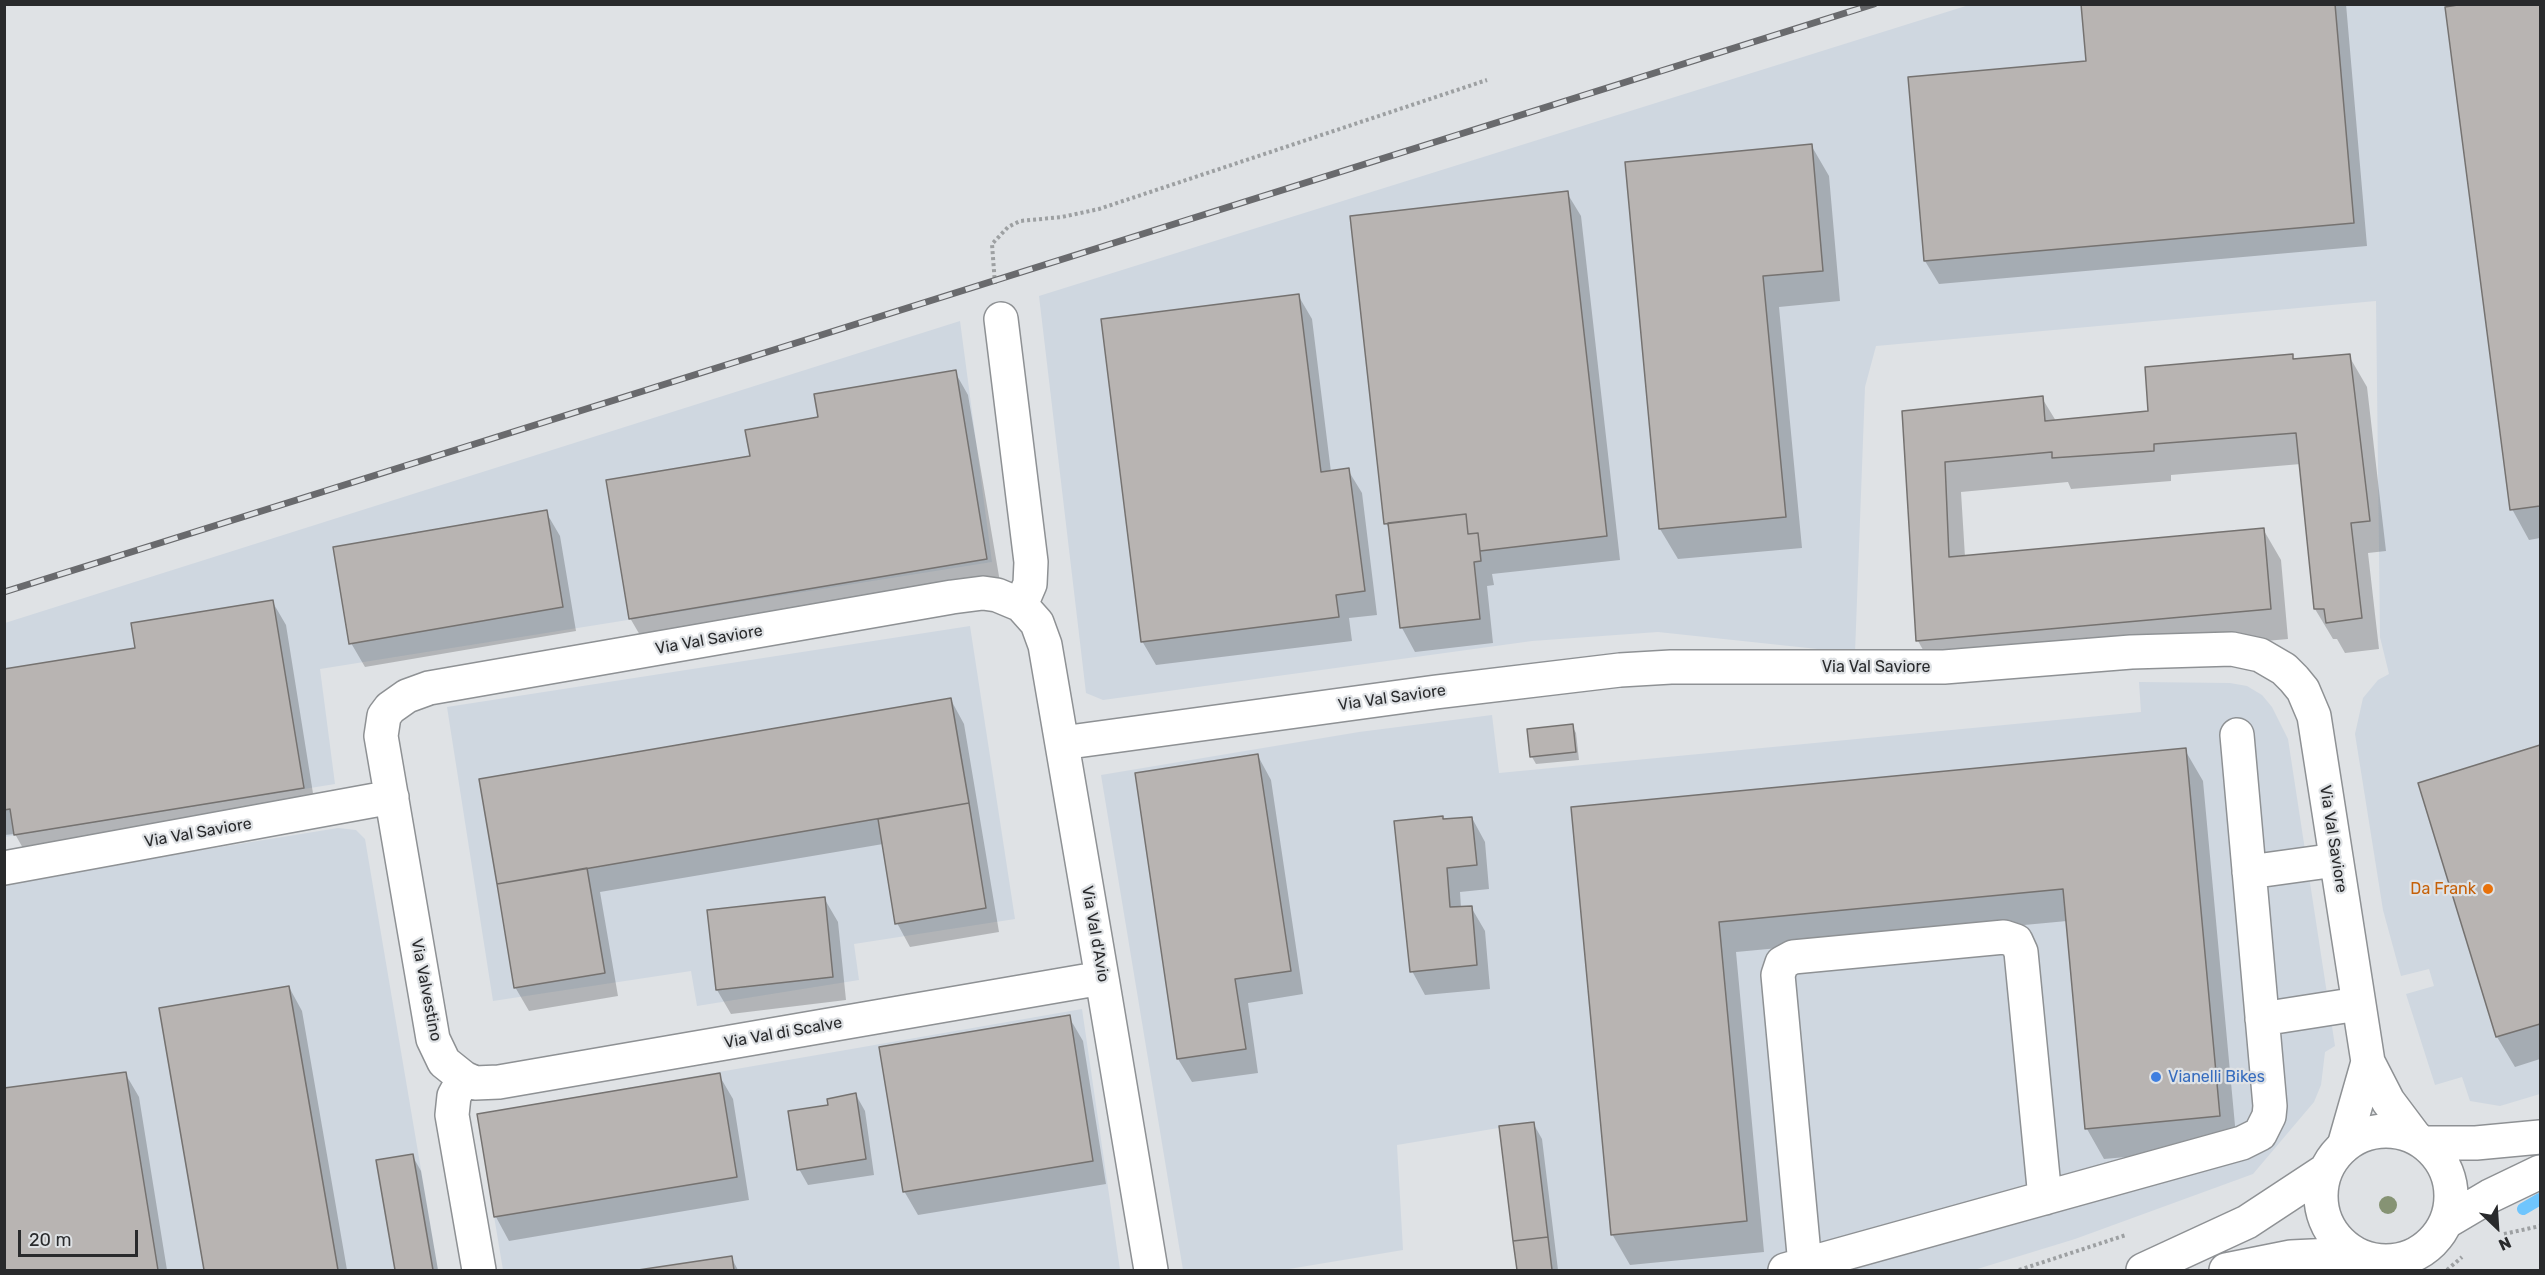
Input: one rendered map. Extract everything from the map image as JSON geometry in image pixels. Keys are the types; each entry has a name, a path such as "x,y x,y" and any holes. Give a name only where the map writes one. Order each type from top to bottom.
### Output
{"street":[{"path":"1000,319 1031,562 1030,584 1021,605"},
{"name":"Via Val Saviore","path":"398,702 429,688 969,594 997,595 1021,605"},
{"name":"Via Val d'Avio","path":"1021,605 1030,614 1042,633 1151,1270"},
{"name":"Via Val Saviore","path":"1062,743 1436,692 1620,670 1671,667 1944,667 2131,651 2232,649 2260,655 2278,665 2294,679 2310,703 2317,730 2368,1062 2388,1101 2420,1140"},
{"name":"Via Valvestino","path":"398,702 384,716 382,726 434,1039 444,1062 464,1078"},
{"path":"2045,1198 2021,952 2016,941 2004,937 1793,957 1782,963 1779,975 1795,1268 2242,1143 2260,1134 2270,1116 2270,1106 2237,735"},
{"name":"Via Val Saviore","path":"4,868 392,797"},
{"path":"2249,872 2336,860"},
{"name":"Via Val di Scalve","path":"464,1078 475,1083 499,1082 1102,978"},
{"path":"2262,1019 2358,1004"},
{"name":"Via Val Saviore","path":"2335,1158 2368,1062"},
{"path":"464,1078 454,1096 452,1114 478,1270"},
{"path":"2143,1270 2247,1222 2335,1158 2360,1136 2378,1131 2397,1131 2420,1140 2485,1143 2541,1137"},
{"path":"2335,1158 2321,1185 2323,1217 2341,1245 2354,1254 2372,1260 2390,1261 2408,1258 2437,1237 2446,1222 2451,1204 2449,1179 2437,1155 2420,1140"},
{"path":"2446,1222 2490,1196 2541,1172"},
{"path":"2226,1270 2291,1257 2354,1254"}],"path":[{"path":"991,257 992,244 999,235 1020,221 1062,217 1099,209 1487,80"}],"shaded area":[{"path":"1969,5 2540,5 2540,1094 2500,1106 2470,1101 2462,1077 2435,1085 2406,994 2434,986 2429,969 2401,976 2383,910 2355,734 2363,698 2378,680 2389,674 2380,637 2376,301 1876,346 1865,387 1855,653 1658,632 1532,641 1103,700 1086,693 1039,296"},
{"path":"960,321 992,562 320,669 335,784 5,837 5,623"},
{"path":"970,626 1015,919 854,944 859,980 697,1006 691,971 493,1001 447,707"},
{"path":"2139,682 2230,683 2247,686 2262,695 2272,707 2288,739 2335,1046 2325,1052 2321,1085 2314,1102 2253,1174 2075,1239 1974,1270 1552,1270 1534,1122 1397,1145 1403,1250 1283,1270 1183,1270 1101,775 1359,732 1492,715 1499,773 2141,712"},
{"path":"338,828 356,830 365,839 438,1270 5,1270 5,882"},
{"path":"1082,1009 1120,1270 503,1270 477,1114"}],"building":[{"path":"2081,4 2335,4 2354,223 1924,261 1908,77 2086,61"},
{"path":"2464,4 2540,4 2540,506 2510,510 2445,7"},
{"path":"1812,144 1823,271 1763,276 1786,517 1659,529 1625,162"},
{"path":"1568,191 1607,536 1480,551 1478,533 1468,534 1466,514 1384,524 1350,216"},
{"path":"1299,294 1321,472 1349,468 1365,591 1336,595 1339,617 1141,642 1101,319"},
{"path":"2293,354 2293,359 2350,354 2370,521 2351,523 2362,618 2326,623 2324,609 2314,609 2296,433 2154,444 2154,451 2052,458 2052,452 1945,462 1949,557 2264,528 2271,609 1916,641 1902,411 2043,396 2045,421 2148,411 2145,367"},
{"path":"956,370 987,559 629,619 606,480 750,456 745,430 818,417 814,394"},
{"path":"547,510 563,607 349,644 333,547"},
{"path":"1466,514 1468,534 1478,533 1481,561 1474,562 1480,619 1400,628 1388,523"},
{"path":"273,600 304,788 14,835 10,809 4,810 4,669 135,648 131,623"},
{"path":"951,698 969,803 497,884 479,779"},
{"path":"1573,724 1576,752 1530,757 1527,729"},
{"path":"2540,745 2540,1024 2496,1037 2418,783"},
{"path":"2186,748 2220,1116 2085,1129 2063,889 1719,922 1747,1221 1611,1235 1571,807"},
{"path":"1258,754 1291,971 1235,979 1246,1049 1177,1059 1135,773"},
{"path":"969,803 986,908 895,924 878,819"},
{"path":"1443,816 1443,819 1472,817 1477,865 1447,868 1450,907 1472,906 1477,965 1410,972 1394,821"},
{"path":"587,868 605,973 514,988 497,884"},
{"path":"825,897 833,977 716,990 707,910"},
{"path":"289,986 338,1270 204,1270 159,1008"},
{"path":"1070,1015 1093,1161 903,1192 879,1047"},
{"path":"126,1072 158,1270 4,1270 4,1088"},
{"path":"720,1073 737,1177 494,1217 477,1114"},
{"path":"856,1093 866,1159 797,1170 788,1111 828,1105 827,1099"},
{"path":"1534,1122 1548,1237 1513,1241 1499,1126"},
{"path":"413,1154 433,1270 395,1270 376,1160"},
{"path":"1548,1237 1552,1270 1517,1270 1513,1241"},
{"path":"732,1256 734,1270 638,1270"}],"waterway":[{"path":"2523,1209 2540,1199"}],"railway":[{"path":"4,592 1874,4"}],"place":[{"name":"Da Frank","path":"2488,889"},
{"name":"Vianelli Bikes","path":"2156,1077"}]}
